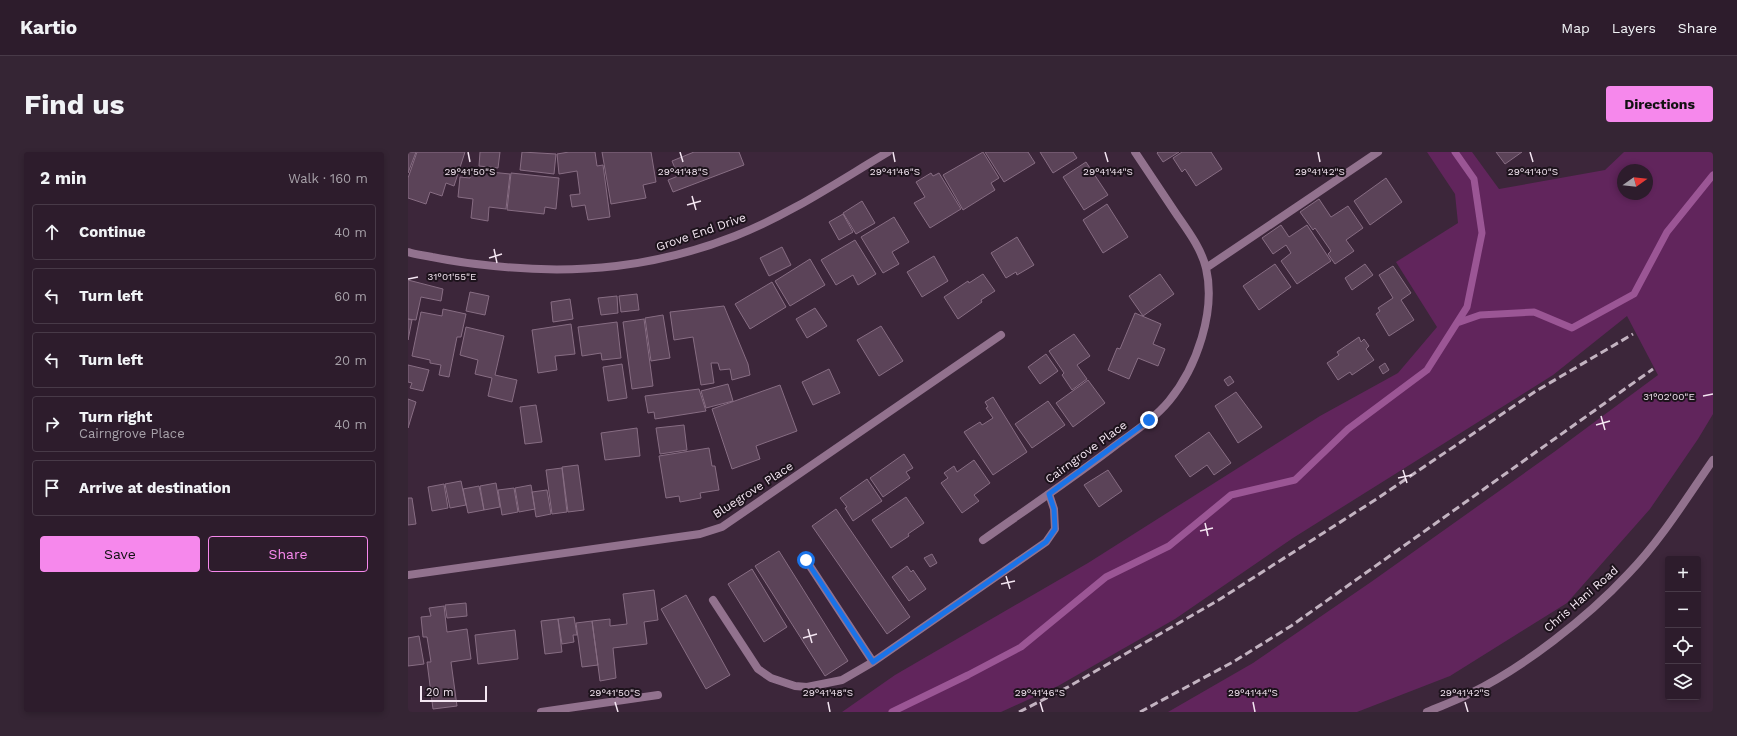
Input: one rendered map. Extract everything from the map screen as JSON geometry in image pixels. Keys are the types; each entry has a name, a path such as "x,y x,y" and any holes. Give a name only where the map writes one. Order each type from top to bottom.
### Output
{"street":[{"name":"Grove End Drive","path":"408,252 462,263 527,269 577,270 620,267 664,259 735,236 784,212 888,152"},
{"name":"Cairngrove Place","path":"983,540 1049,494 1149,420 1170,401 1186,375 1198,349 1205,326 1208,292 1206,268 1198,246 1135,152"},
{"path":"1206,268 1378,152"},
{"name":"Bluegrove Place","path":"408,575 700,534 722,527 1001,335"},
{"name":"Chris Hani Road","path":"1427,712 1469,694 1510,671 1553,640 1593,608 1628,574 1662,534 1713,460"},
{"path":"713,600 758,669 771,678 795,686 808,687 842,680 873,662 1046,542 1055,529 1054,509 1049,494"},
{"path":"806,560 873,662"},
{"path":"541,712 658,695"}],"shaded area":[{"path":"1427,152 1472,152 1499,189 1605,170 1624,152 1713,152 1713,414 1698,439 1650,509 1567,603 1450,676 1357,712 1168,712 1253,663 1371,582 1554,452 1658,375 1627,316 1553,375 1293,538 1175,619 1058,686 1001,712 842,712 895,675 1088,563 1320,416 1398,373 1437,327 1396,262 1458,223 1455,194"}],"building":[{"path":"408,152 416,152 408,173"},
{"path":"417,152 465,152 454,186 446,183 442,196 430,192 426,204 408,198 408,178"},
{"path":"480,152 500,152 498,168 479,166"},
{"path":"522,152 556,154 554,174 520,170"},
{"path":"569,152 595,152 597,166 603,165 610,217 588,220 585,205 572,207 570,195 580,194 577,171 559,174 557,154"},
{"path":"602,152 651,152 656,182 643,185 646,198 611,204"},
{"path":"694,152 739,152 744,165 673,192 668,180 678,176 672,161"},
{"path":"983,152 999,178 991,183 995,190 963,210 943,175"},
{"path":"985,152 1028,152 1035,163 1004,182"},
{"path":"1040,152 1073,152 1077,158 1053,173"},
{"path":"1179,152 1163,162 1157,153"},
{"path":"1182,152 1211,152 1222,169 1196,186 1185,169 1182,172 1173,158"},
{"path":"1496,152 1522,152 1505,164"},
{"path":"1086,162 1108,195 1084,210 1063,177"},
{"path":"471,170 510,174 506,209 489,207 488,221 471,218 473,199 458,197 460,177 470,178"},
{"path":"511,173 559,178 556,209 545,207 544,214 507,210"},
{"path":"931,173 933,176 939,173 961,209 930,228 914,203 925,197 916,182"},
{"path":"1386,178 1402,202 1370,225 1354,201"},
{"path":"1319,199 1331,217 1348,206 1363,228 1346,240 1354,251 1335,264 1328,254 1331,251 1315,228 1313,230 1300,212"},
{"path":"862,201 875,223 856,234 843,213"},
{"path":"1107,204 1128,237 1103,253 1083,220"},
{"path":"843,214 853,232 839,240 829,222"},
{"path":"894,217 909,242 892,252 899,264 883,273 861,237"},
{"path":"1281,225 1289,237 1307,225 1331,261 1297,284 1281,261 1291,253 1286,245 1273,254 1262,238"},
{"path":"1017,237 1034,265 1017,275 1016,272 1006,278 991,253"},
{"path":"855,240 876,274 858,285 853,275 836,285 821,260"},
{"path":"782,247 791,265 769,276 760,258"},
{"path":"934,256 948,281 922,297 907,272"},
{"path":"810,259 825,285 790,306 775,281"},
{"path":"1275,264 1291,287 1259,310 1243,286"},
{"path":"1365,264 1373,275 1352,290 1345,278"},
{"path":"1393,266 1411,293 1401,300 1414,320 1389,336 1376,314 1380,311 1378,308 1393,298 1379,275"},
{"path":"983,274 995,291 981,300 982,302 958,319 944,297 968,281 969,283"},
{"path":"1160,274 1174,294 1143,316 1129,296"},
{"path":"408,280 443,289 441,301 421,297 416,320 408,319"},
{"path":"772,282 786,307 750,329 735,304"},
{"path":"470,292 489,296 485,315 466,311"},
{"path":"637,294 639,310 621,312 619,296"},
{"path":"617,296 618,313 601,315 598,298"},
{"path":"570,299 573,319 553,322 551,302"},
{"path":"724,306 748,364 750,375 732,380 730,369 720,370 718,363 711,363 714,383 701,385 693,337 674,340 670,312"},
{"path":"815,308 827,326 807,338 796,319"},
{"path":"443,309 466,314 461,337 457,337 449,377 439,375 441,365 430,363 430,360 412,356 421,312 442,316"},
{"path":"1135,313 1161,324 1153,344 1165,349 1158,366 1138,358 1129,379 1108,370 1117,348 1120,349"},
{"path":"663,315 670,358 651,361 645,318"},
{"path":"408,319 412,320 408,340"},
{"path":"644,319 653,386 632,389 623,322"},
{"path":"617,322 621,358 602,360 601,353 582,356 578,327"},
{"path":"571,324 575,354 555,356 557,370 538,373 532,330"},
{"path":"881,326 903,361 879,376 857,340"},
{"path":"466,327 504,336 495,375 517,380 512,402 488,396 492,378 475,374 478,360 460,355"},
{"path":"1074,334 1090,356 1077,365 1087,379 1072,390 1062,375 1064,373 1049,351"},
{"path":"1359,337 1361,342 1364,339 1369,346 1366,349 1374,360 1352,375 1350,372 1338,380 1327,363 1339,355 1337,352"},
{"path":"1046,354 1058,371 1040,384 1028,367"},
{"path":"1385,363 1389,370 1383,374 1379,367"},
{"path":"622,364 627,398 608,401 603,367"},
{"path":"408,365 429,370 423,391 410,388 412,383 408,382"},
{"path":"829,369 840,393 813,405 802,382"},
{"path":"1230,376 1234,382 1228,386 1224,380"},
{"path":"1088,380 1105,403 1073,427 1056,403"},
{"path":"728,384 733,401 706,408 701,391"},
{"path":"780,385 797,431 756,446 760,459 732,469 712,409"},
{"path":"699,389 706,411 655,419 654,412 648,413 645,396"},
{"path":"1236,392 1262,427 1238,443 1215,406"},
{"path":"993,397 1027,452 993,475 964,432 980,422 982,425 993,418 986,408 988,407 985,402"},
{"path":"408,399 416,402 408,428"},
{"path":"1048,401 1065,425 1032,448 1015,424"},
{"path":"536,405 542,442 525,444 520,407"},
{"path":"684,425 687,450 660,454 656,428"},
{"path":"637,428 640,456 605,460 601,433"},
{"path":"1209,432 1231,463 1214,475 1207,465 1190,477 1175,456"},
{"path":"709,448 712,466 715,466 719,490 700,493 701,498 680,502 679,496 666,498 659,456"},
{"path":"904,454 913,468 906,472 910,478 883,497 870,478"},
{"path":"974,460 990,483 974,495 979,501 962,513 941,483 948,478 944,473 954,466 957,472"},
{"path":"578,465 584,510 568,512 562,467"},
{"path":"562,468 567,512 552,514 546,470"},
{"path":"1108,470 1122,491 1099,507 1084,485"},
{"path":"867,479 882,501 853,521 845,508 847,507 840,498"},
{"path":"461,481 466,505 450,508 445,484"},
{"path":"496,483 500,507 484,510 480,486"},
{"path":"444,484 448,508 432,511 428,487"},
{"path":"531,485 535,509 519,512 515,488"},
{"path":"479,486 484,510 468,513 463,489"},
{"path":"514,488 518,512 502,515 498,490"},
{"path":"547,490 551,514 536,517 532,492"},
{"path":"906,497 924,523 908,534 909,536 891,548 872,520"},
{"path":"408,498 412,498 416,524 408,525"},
{"path":"836,509 910,617 887,634 812,526"},
{"path":"779,551 848,661 825,676 755,566"},
{"path":"932,554 937,563 930,567 924,558"},
{"path":"907,566 911,572 913,570 926,589 909,601 892,577"},
{"path":"752,569 787,627 764,642 728,584"},
{"path":"654,590 658,620 644,622 647,644 613,648 616,678 600,681 592,621 610,619 610,626 627,624 623,594"},
{"path":"686,595 730,675 706,689 661,609"},
{"path":"466,603 467,616 447,618 445,605"},
{"path":"444,606 447,632 467,629 471,659 451,662 457,706 433,709 427,662 431,662 427,637 423,637 421,617 431,616 429,608"},
{"path":"574,617 577,635 573,635 574,642 562,644 558,619"},
{"path":"558,619 562,652 545,654 541,621"},
{"path":"592,621 598,665 582,667 576,623"},
{"path":"515,630 518,659 478,664 475,635"},
{"path":"419,636 424,664 408,666 408,638"}],"waterway":[{"path":"892,712 1021,647 1106,577 1169,546 1231,495 1295,480 1348,429 1427,370 1467,307 1482,233 1474,179 1455,152"},
{"path":"1457,323 1480,315 1534,312 1572,328 1634,294 1667,232 1713,175"}],"railway":[{"path":"1019,712 1068,687 1217,601 1378,498 1536,391 1633,334"},
{"path":"1140,712 1233,662 1291,626 1653,369"}],"route":[{"path":"806,560 873,662 1046,542 1055,529 1054,509 1049,494 1149,420"}]}
